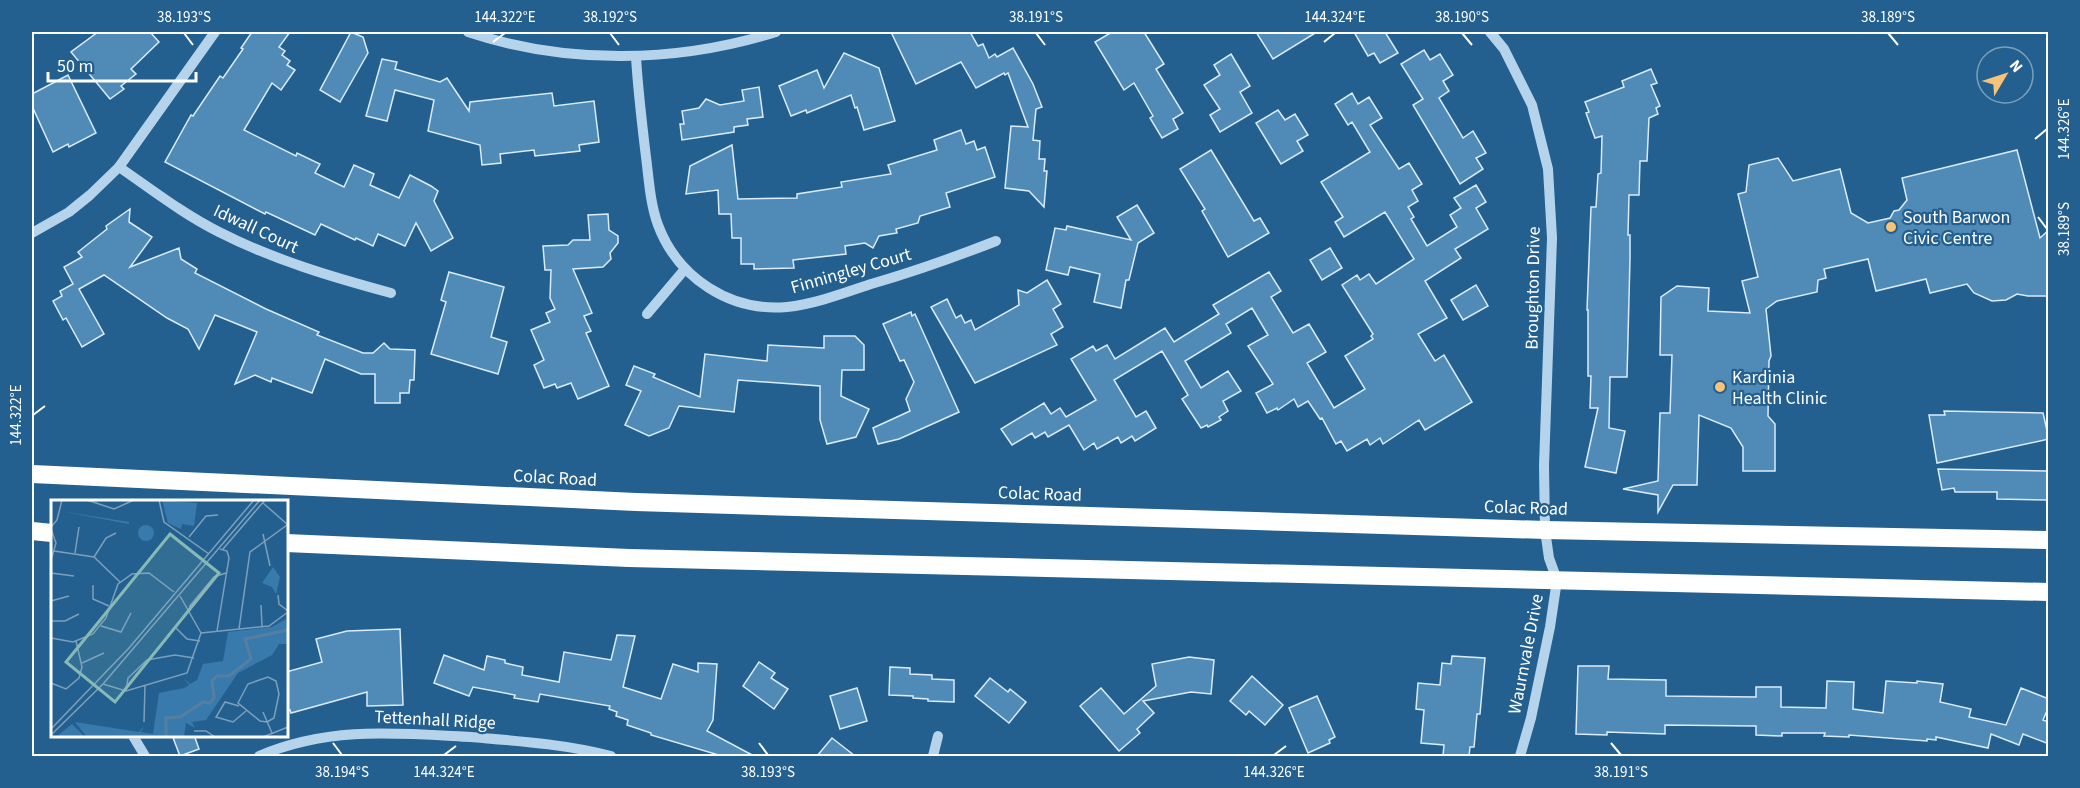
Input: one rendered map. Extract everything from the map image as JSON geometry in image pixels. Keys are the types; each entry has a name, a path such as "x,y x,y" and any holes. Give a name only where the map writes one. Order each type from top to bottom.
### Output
{"highway":[{"name":"Colac Road","path":"32,474 648,503 1545,530 2049,540"},
{"path":"32,531 51,533"},
{"path":"288,543 630,558 2049,592"}],"street":[{"path":"32,233 69,212 118,167 215,32"},
{"path":"468,32 490,39 551,51 636,57 701,50 776,32"},
{"name":"Broughton Drive","path":"1490,32 1504,49 1532,105 1548,169 1552,238 1544,466 1545,530 1549,558"},
{"name":"Finningley Court","path":"636,57 653,207 666,242 685,270 711,289 734,300 765,307 805,304 892,278 996,241"},
{"name":"Idwall Court","path":"118,167 216,231 250,248 291,265 391,293"},
{"path":"647,314 685,270"},
{"name":"Waurnvale Drive","path":"1520,756 1531,718 1551,627 1557,580 1549,558"},
{"name":"Tettenhall Ridge","path":"259,756 308,740 344,734 393,733 558,745 611,756"},
{"path":"933,756 938,736"},
{"path":"134,737 145,756"}],"building":[{"path":"98,32 150,32 159,42 131,69 136,74 121,86 124,89 110,99 71,52"},
{"path":"252,32 290,32 279,47 285,51 282,55 290,61 287,65 295,70 281,90 272,83 244,130 296,156 297,153 320,164 315,173 344,187 354,165 374,174 370,185 399,198 410,175 438,191 434,201 453,238 431,251 416,223 405,246 378,234 373,246 321,224 315,235 266,212 265,214 165,162 191,115 193,116 220,76 223,78"},
{"path":"351,32 363,37 368,53 340,102 320,90"},
{"path":"891,32 970,32 978,46 983,44 989,58 995,54 997,57 1013,48 1033,84 1042,107 1036,109 1033,140 1040,141 1039,159 1045,159 1044,171 1047,171 1044,207 1029,191 1005,188 1011,126 1028,127 1008,73 976,88 961,62 916,84"},
{"path":"1112,32 1144,32 1164,64 1156,69 1183,113 1173,119 1178,129 1162,138 1150,118 1153,116 1134,83 1124,90 1095,42"},
{"path":"1256,32 1317,32 1273,59"},
{"path":"1354,32 1385,32 1398,53 1380,63 1374,53 1368,56"},
{"path":"1424,50 1430,60 1440,54 1453,75 1443,81 1449,91 1439,98 1463,138 1473,131 1486,153 1476,158 1483,169 1460,184 1413,105 1423,99 1401,64"},
{"path":"844,53 879,68 895,121 864,130 851,95 807,113 806,110 791,116 779,86 817,70 824,88"},
{"path":"1231,54 1250,86 1240,92 1252,113 1220,132 1210,115 1220,109 1204,85 1220,75 1214,65"},
{"path":"382,59 397,62 395,69 440,82 447,78 469,111 470,102 552,93 554,106 594,101 599,142 579,145 580,151 535,156 534,150 500,154 501,163 482,165 480,145 428,131 434,100 395,90 387,121 366,116"},
{"path":"1651,69 1657,83 1651,85 1660,106 1656,108 1658,114 1649,118 1647,161 1640,161 1639,195 1629,195 1627,377 1610,377 1609,428 1625,431 1616,473 1585,467 1598,408 1590,408 1591,376 1588,376 1587,310 1591,207 1596,207 1598,174 1601,173 1602,136 1595,138 1586,113 1589,112 1585,102 1624,87 1622,81"},
{"path":"68,75 96,133 69,147 68,144 53,152 32,106 32,94"},
{"path":"759,87 763,117 747,119 748,125 734,127 734,132 682,140 680,124 684,124 682,111 699,108 706,99 720,105 744,101 742,90"},
{"path":"1352,93 1358,104 1369,97 1382,118 1370,125 1399,169 1409,163 1422,184 1412,190 1418,201 1408,207 1414,217 1411,219 1427,246 1457,227 1450,215 1461,208 1454,198 1476,185 1486,202 1476,208 1488,229 1455,249 1461,258 1425,281 1447,318 1418,334 1435,361 1444,355 1472,402 1425,430 1419,420 1383,444 1380,438 1370,445 1367,439 1347,451 1341,441 1336,444 1322,418 1320,419 1308,401 1298,407 1294,399 1278,410 1277,408 1267,413 1256,393 1273,384 1248,346 1268,335 1252,308 1226,324 1231,333 1185,361 1201,388 1228,371 1241,391 1223,401 1228,411 1219,417 1221,420 1201,428 1182,399 1188,395 1162,351 1114,380 1136,417 1146,411 1156,428 1135,441 1132,436 1121,443 1118,437 1097,449 1094,443 1084,450 1069,425 1048,437 1045,432 1035,438 1032,433 1012,445 1001,429 1044,403 1051,414 1060,408 1066,417 1096,400 1071,359 1093,346 1096,351 1107,345 1115,359 1165,328 1174,342 1219,314 1213,305 1269,272 1281,291 1271,297 1293,333 1309,324 1326,352 1307,363 1334,408 1365,389 1345,356 1373,339 1371,336 1373,334 1342,285 1357,275 1360,280 1369,274 1376,284 1414,259 1385,212 1344,237 1335,222 1343,217 1321,182 1370,152 1352,122 1348,125 1335,104"},
{"path":"1278,110 1285,120 1295,114 1308,135 1297,141 1303,151 1281,164 1256,123"},
{"path":"961,130 966,144 974,141 977,150 985,147 995,177 946,193 950,207 920,216 918,223 896,229 897,233 879,236 873,248 865,243 845,246 846,254 793,260 794,268 754,269 754,264 741,264 741,238 732,238 731,214 719,214 718,190 686,194 690,166 732,145 738,199 797,198 797,194 842,187 841,182 891,174 888,165 937,150 934,140"},
{"path":"1211,150 1254,221 1260,218 1269,233 1228,257 1202,211 1205,209 1180,169"},
{"name":"South Barwon Civic Centre","path":"2017,150 2040,238 2049,230 2049,296 2017,294 2006,300 1992,301 1974,293 1967,284 1930,293 1926,279 1876,291 1868,259 1824,269 1826,278 1818,280 1817,292 1777,301 1766,309 1771,356 1768,416 1775,424 1775,471 1743,471 1743,447 1731,428 1699,415 1697,485 1673,485 1658,512 1658,495 1623,489 1658,481 1660,413 1670,413 1672,355 1660,355 1661,297 1677,286 1709,288 1708,311 1750,313 1742,281 1758,277 1738,194 1746,192 1749,165 1778,158 1793,181 1840,169 1851,213 1868,223 1890,218 1894,211 1899,210 1907,200 1902,178"},
{"path":"1137,205 1154,233 1138,243 1129,280 1126,280 1121,308 1094,302 1100,274 1070,267 1068,275 1046,270 1055,228 1066,230 1067,226 1131,240 1117,217"},
{"path":"130,209 129,222 152,237 130,267 179,248 181,259 197,269 195,273 266,309 319,332 317,335 363,353 373,353 384,343 390,349 415,350 414,380 410,380 409,393 400,393 400,403 375,403 375,374 361,374 325,359 312,393 272,378 271,382 255,375 235,384 257,332 215,315 199,349 188,329 167,318 104,275 79,289 104,334 82,347 66,318 63,320 53,301 62,296 60,291 73,284 64,267 82,257 78,252 107,229 106,226"},
{"path":"608,214 609,230 618,236 618,243 610,253 611,259 603,267 573,269 592,313 584,316 591,331 586,333 609,386 578,399 571,383 557,388 555,384 544,388 534,365 544,360 531,330 550,322 546,313 555,309 550,298 551,270 545,270 543,246 568,245 573,240 590,240 588,215"},
{"path":"1330,248 1342,268 1322,280 1310,260"},
{"path":"449,272 504,287 491,337 507,342 498,374 431,354 446,302 441,300"},
{"path":"1047,280 1061,304 1053,309 1063,327 1051,334 1057,345 975,383 931,307 947,299 956,318 961,315 965,323 971,320 975,330 1019,305 1018,290 1027,293"},
{"path":"1476,285 1488,306 1463,320 1451,300"},
{"path":"911,312 912,316 915,314 959,412 899,439 878,444 873,428 910,411 906,399 914,382 904,360 900,361 883,324"},
{"path":"824,336 855,336 864,345 864,370 842,370 841,396 869,409 856,437 827,444 820,420 820,386 738,380 734,412 679,406 669,428 649,436 625,425 641,391 626,385 634,366 655,374 653,377 700,397 705,354 767,361 768,345 824,348"},
{"path":"1944,411 2043,413 2049,439 1937,463 1929,415 1945,415"},
{"path":"1938,469 2049,471 2049,500 1997,499 1997,492 1955,492 1954,488 1942,490"},
{"path":"400,629 403,705 367,706 367,692 291,713 288,710 288,671 322,662 316,639 347,631"},
{"path":"617,635 635,636 623,687 661,699 673,664 698,672 698,663 717,664 713,720 707,731 754,756 722,756 651,735 651,733 627,725 628,720 616,716 617,712 609,709 610,706 540,694 538,702 473,687 469,696 434,683 444,655 484,670 487,656 505,660 505,663 523,667 522,675 559,682 564,652 611,660"},
{"path":"1452,656 1485,658 1480,714 1477,714 1474,747 1470,747 1469,756 1443,756 1444,745 1421,743 1424,710 1416,709 1418,683 1440,685 1442,663 1451,664"},
{"path":"1189,657 1214,660 1211,694 1191,692 1143,701 1154,713 1137,729 1140,733 1119,751 1080,706 1101,688 1124,714 1156,686 1152,664"},
{"path":"759,662 775,673 771,678 788,689 774,709 743,686"},
{"path":"1578,666 1609,666 1608,679 1666,680 1666,696 1756,697 1756,687 1781,687 1781,707 1826,708 1827,681 1854,682 1853,709 1883,713 1886,681 1943,684 1940,702 1971,709 1969,717 2006,725 2021,688 2049,699 2049,706 2043,720 2049,722 2049,744 2023,734 2019,745 1991,734 1988,748 1936,737 1936,740 1927,739 1927,741 1849,735 1849,737 1824,736 1825,733 1756,735 1756,726 1665,725 1665,734 1607,732 1607,735 1576,734"},
{"path":"890,667 910,668 910,674 932,675 932,679 954,680 954,702 889,695"},
{"path":"1252,676 1283,705 1265,725 1249,711 1246,715 1230,701"},
{"path":"990,678 1008,692 1010,689 1026,702 1009,723 975,696"},
{"path":"857,688 867,721 840,729 830,696"},
{"path":"1317,696 1335,737 1329,740 1330,743 1308,753 1289,708"},
{"path":"173,737 195,737 199,749 180,756"},
{"path":"832,738 855,756 817,756"}],"place":[{"name":"South Barwon Civic Centre","path":"1891,227"},
{"name":"Kardinia Health Clinic","path":"1720,387"}]}
